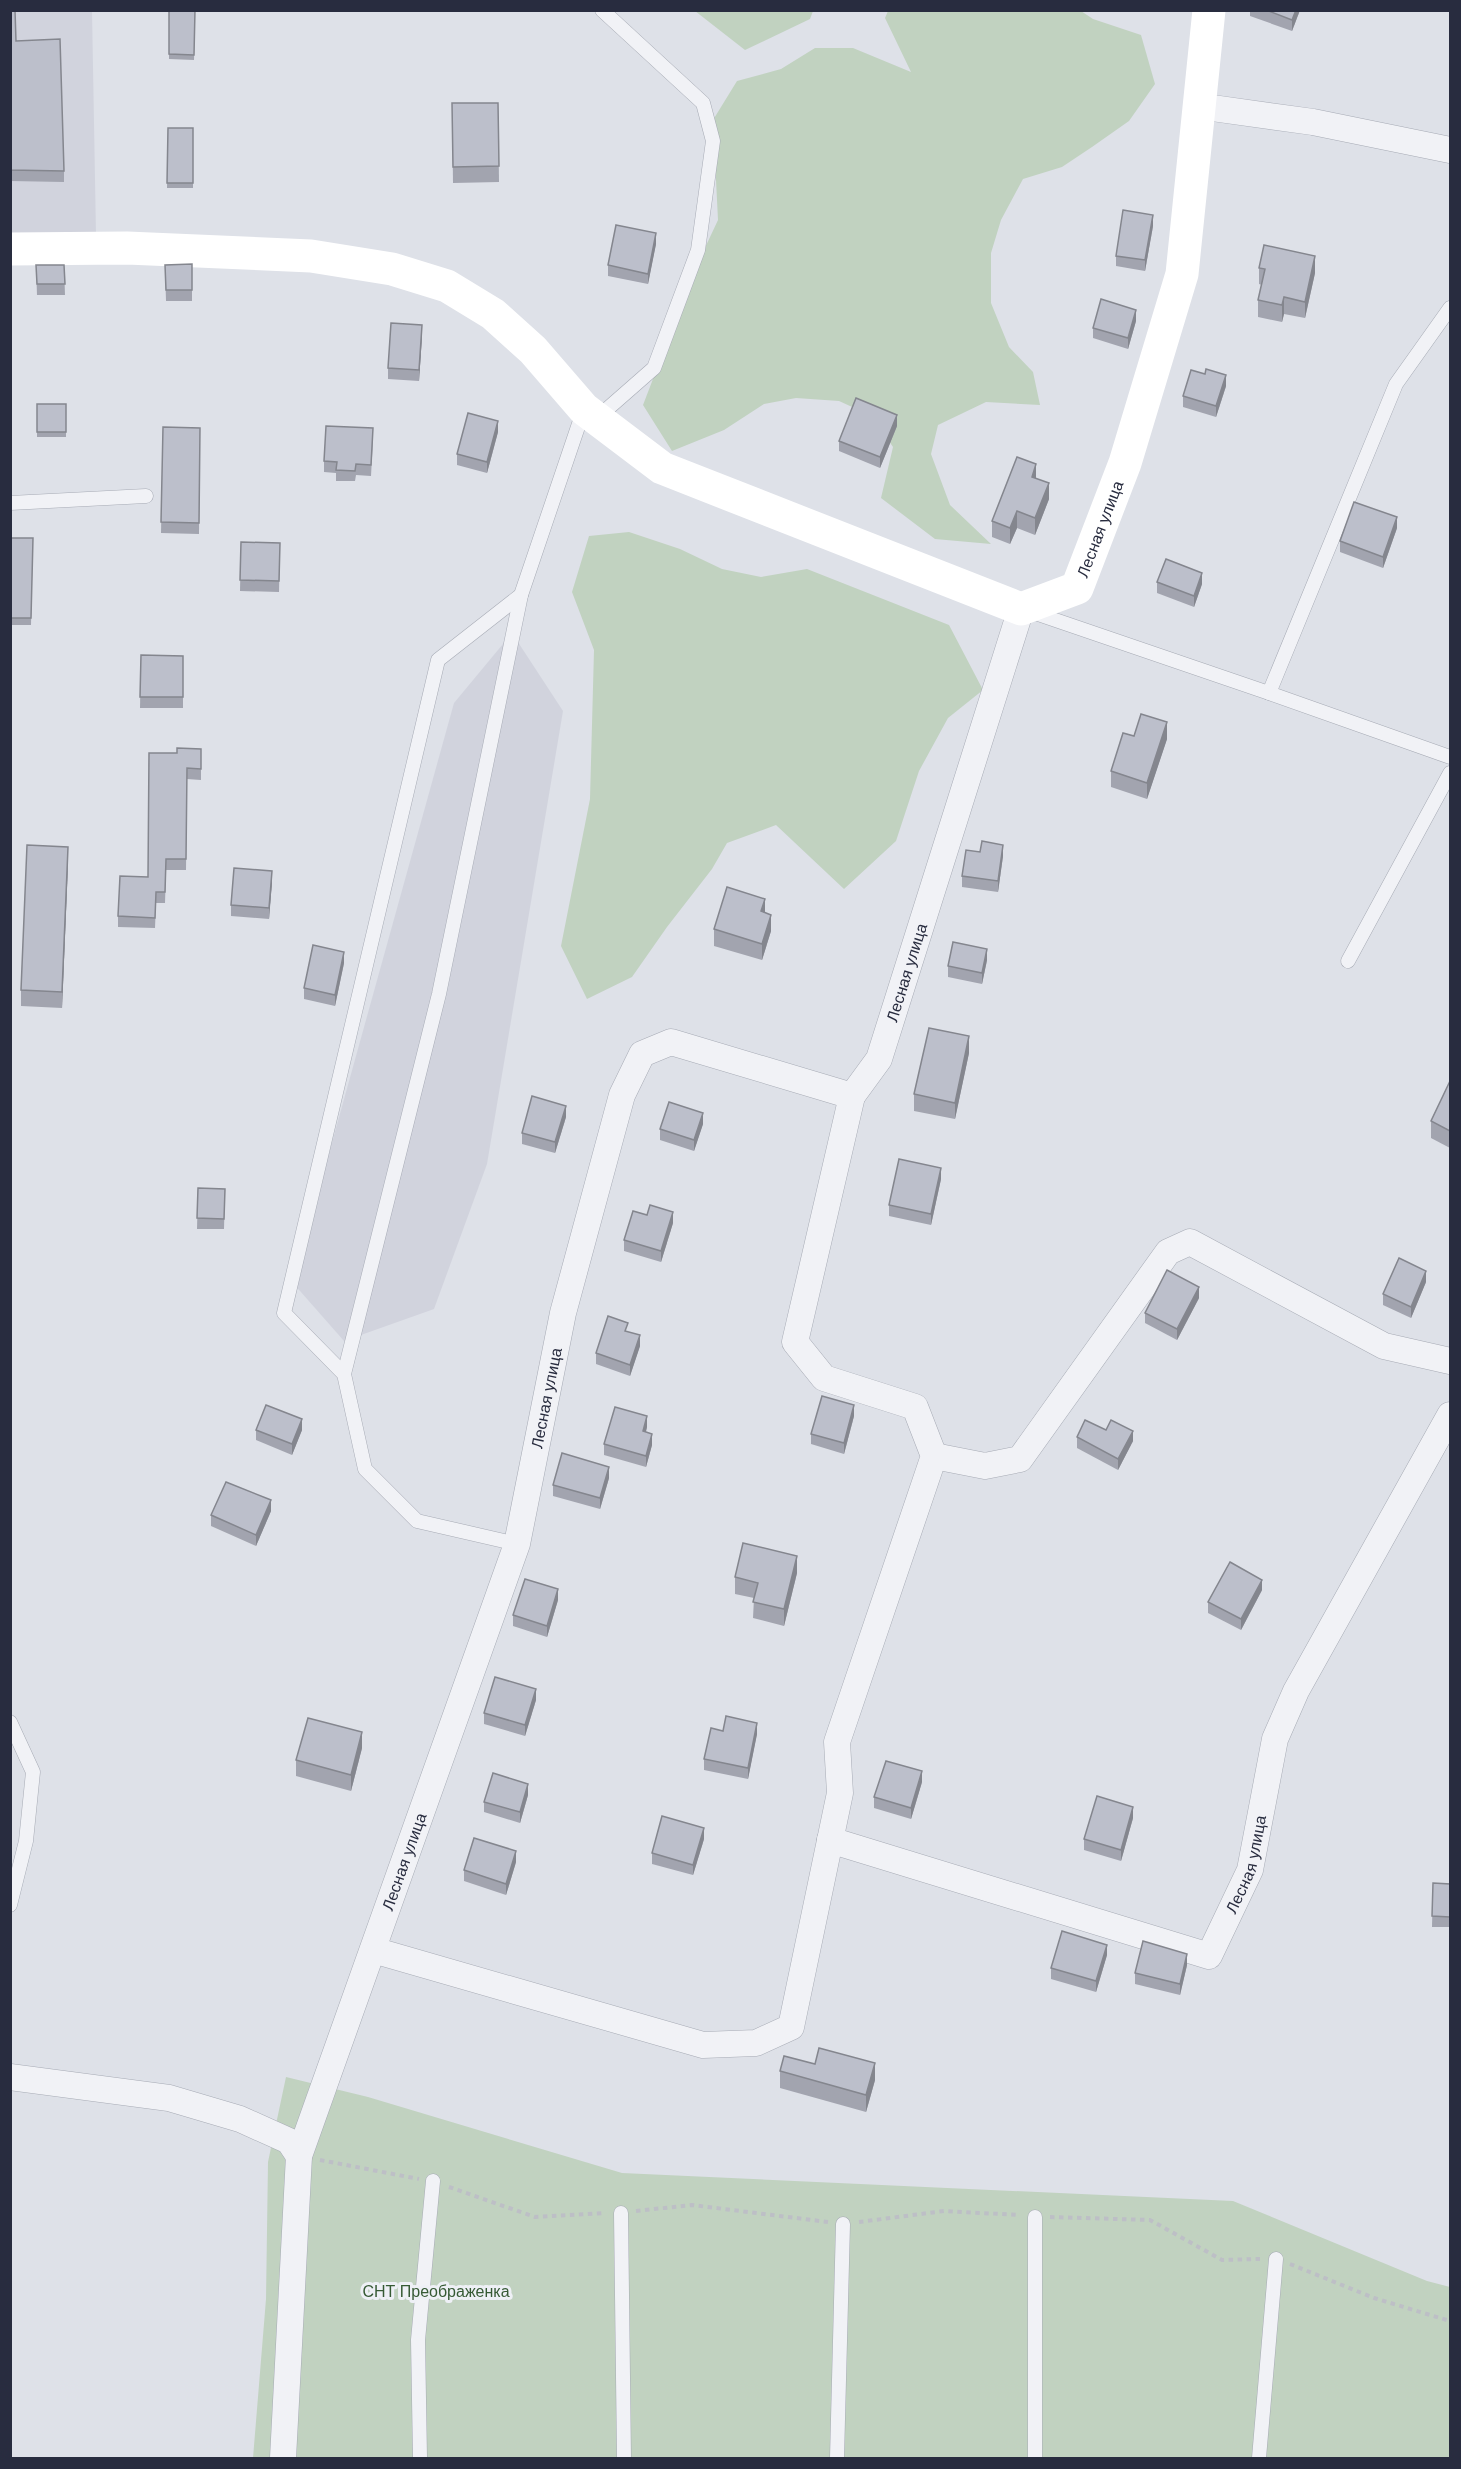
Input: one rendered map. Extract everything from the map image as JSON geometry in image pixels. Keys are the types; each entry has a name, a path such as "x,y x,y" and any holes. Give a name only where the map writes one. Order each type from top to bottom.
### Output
{"street":[{"name":"Лесная улица","path":"934,1456 915,1407 824,1378 795,1342 852,1096 879,1059 1021,609 1077,588 1125,463 1182,274 1209,10"},
{"path":"1198,106 1313,122 1450,150"},
{"path":"10,249 127,248 300,256 392,269 447,286 493,314 533,350 590,413 662,468 1021,609"},
{"name":"Лесная улица","path":"283,2458 299,2156 517,1544 563,1313 622,1095 642,1054 671,1042 852,1096"},
{"path":"373,1950 703,2045 756,2043 791,2027 840,1793 837,1742 934,1456 985,1466 1020,1459 1168,1252 1190,1242 1384,1346 1450,1361"},
{"name":"Лесная улица","path":"830,1840 1209,1956 1250,1870 1275,1739 1296,1691 1450,1415"},
{"path":"10,2077 169,2098 240,2119 289,2141 299,2156"}],"lane":[{"path":"517,1544 417,1521 365,1469 344,1374 439,994 521,595 590,413 654,368 698,250 713,141 703,103 602,10"},
{"path":"1269,693 1396,384 1450,308"},
{"path":"10,503 146,496"},
{"path":"344,1374 284,1313 438,660 521,595"},
{"path":"1021,609 1450,757"},
{"path":"1348,961 1450,774"},
{"path":"10,1722 33,1772 26,1841 10,1905"},
{"path":"420,2458 418,2340 433,2181"},
{"path":"621,2212 624,2458"},
{"path":"1035,2217 1035,2458"},
{"path":"837,2458 843,2224"},
{"path":"1259,2458 1276,2259"}],"path":[{"path":"299,2156 433,2181 535,2217 692,2205 843,2224 944,2211 1035,2217 1150,2220 1222,2260 1276,2259 1374,2298 1450,2321"}],"shaded area":[{"path":"10,11 92,11 96,235 11,236"},
{"path":"512,633 563,711 487,1164 434,1309 344,1341 293,1283 454,703"}],"green space":[{"path":"695,11 813,11 810,19 745,50"},
{"path":"888,11 1081,11 1093,19 1141,35 1155,84 1129,121 1062,167 1023,179 1001,220 991,253 991,303 1009,347 1033,372 1040,405 986,402 938,425 931,454 950,505 991,544 935,539 881,498 893,447 872,416 839,401 796,398 764,404 724,430 672,451 643,405 696,267 718,220 713,120 737,81 781,69 815,48 853,48 911,72 885,18"},
{"path":"629,532 680,549 722,569 761,577 807,569 949,625 983,690 948,718 919,771 896,841 844,889 776,825 727,843 712,869 632,977 587,999 561,946 590,799 594,650 572,592 589,536"},
{"name":"СНТ Преображенка","path":"286,2077 368,2097 622,2173 1233,2201 1427,2281 1450,2287 1450,2458 253,2458 266,2299 268,2162"}],"building":[{"path":"10,10 15,10 16,41 60,39 64,171 10,170"},
{"path":"169,10 195,10 194,55 169,54"},
{"path":"1266,10 1296,10 1292,20"},
{"path":"452,103 498,103 499,166 453,167"},
{"path":"168,128 193,128 193,183 167,183"},
{"path":"1123,210 1153,215 1145,260 1116,256"},
{"path":"616,225 656,233 648,274 608,265"},
{"path":"1264,245 1315,256 1305,302 1284,297 1282,305 1258,300 1265,269 1259,268"},
{"path":"192,264 192,290 166,290 165,265"},
{"path":"36,265 64,265 65,284 37,284"},
{"path":"1101,299 1136,310 1128,338 1093,328"},
{"path":"391,323 422,325 419,370 388,368"},
{"path":"1206,369 1226,375 1216,406 1183,396 1191,370 1205,374"},
{"path":"856,398 897,415 880,457 839,441"},
{"path":"37,404 66,404 66,432 37,432"},
{"path":"468,413 498,421 487,462 457,454"},
{"path":"326,426 373,428 371,465 356,464 355,471 336,470 337,462 324,461"},
{"path":"163,427 200,428 199,523 161,522"},
{"path":"1017,457 1036,464 1032,477 1049,483 1035,518 1017,511 1010,528 992,521"},
{"path":"1354,502 1397,517 1383,557 1340,541"},
{"path":"10,538 33,538 31,618 10,618"},
{"path":"241,542 280,543 279,581 240,580"},
{"path":"1166,559 1202,573 1194,596 1157,582"},
{"path":"141,655 183,656 183,697 140,697"},
{"path":"1141,714 1167,722 1147,783 1111,771 1123,733 1134,736"},
{"path":"177,748 201,749 201,769 187,768 186,859 166,859 165,892 156,892 155,918 118,916 120,876 148,877 149,753 177,753"},
{"path":"982,841 1003,845 998,881 962,876 966,850 980,852"},
{"path":"27,845 68,847 62,992 21,990"},
{"path":"234,868 272,871 269,908 231,905"},
{"path":"727,887 765,899 761,911 771,915 762,944 714,929"},
{"path":"953,942 987,949 982,973 948,966"},
{"path":"313,945 344,952 335,995 304,988"},
{"path":"929,1028 969,1036 955,1103 914,1094"},
{"path":"1450,1081 1450,1131 1431,1121"},
{"path":"532,1096 566,1106 555,1142 522,1133"},
{"path":"669,1102 703,1113 694,1140 660,1129"},
{"path":"899,1159 941,1168 931,1214 889,1205"},
{"path":"198,1188 225,1189 224,1219 197,1218"},
{"path":"650,1205 673,1212 661,1251 624,1240 633,1211 647,1215"},
{"path":"1399,1258 1426,1271 1411,1307 1383,1294"},
{"path":"1167,1270 1199,1287 1177,1329 1145,1313"},
{"path":"608,1316 628,1323 625,1331 640,1335 630,1365 596,1353"},
{"path":"822,1396 854,1405 844,1443 811,1434"},
{"path":"266,1405 302,1419 292,1444 256,1430"},
{"path":"615,1407 647,1416 643,1431 652,1434 646,1456 604,1444"},
{"path":"1085,1420 1106,1430 1111,1420 1133,1431 1118,1459 1077,1437"},
{"path":"562,1453 609,1467 600,1498 553,1485"},
{"path":"226,1482 271,1500 256,1535 211,1515"},
{"path":"743,1543 797,1556 784,1609 753,1602 758,1583 735,1577"},
{"path":"1230,1562 1262,1580 1241,1619 1208,1602"},
{"path":"525,1579 558,1589 547,1626 513,1615"},
{"path":"495,1677 536,1689 525,1725 484,1713"},
{"path":"726,1716 757,1723 748,1768 704,1759 711,1728 723,1731"},
{"path":"308,1718 362,1732 351,1775 296,1760"},
{"path":"886,1761 922,1771 911,1808 874,1797"},
{"path":"493,1773 528,1784 520,1812 484,1802"},
{"path":"1097,1796 1133,1807 1121,1850 1084,1839"},
{"path":"662,1816 704,1828 693,1865 652,1853"},
{"path":"474,1838 516,1851 506,1884 464,1870"},
{"path":"1433,1883 1450,1884 1450,1917 1432,1916"},
{"path":"1062,1931 1107,1945 1096,1981 1051,1968"},
{"path":"1143,1941 1187,1954 1180,1984 1135,1973"},
{"path":"819,2048 875,2063 866,2095 780,2071 784,2056 815,2064"}]}
